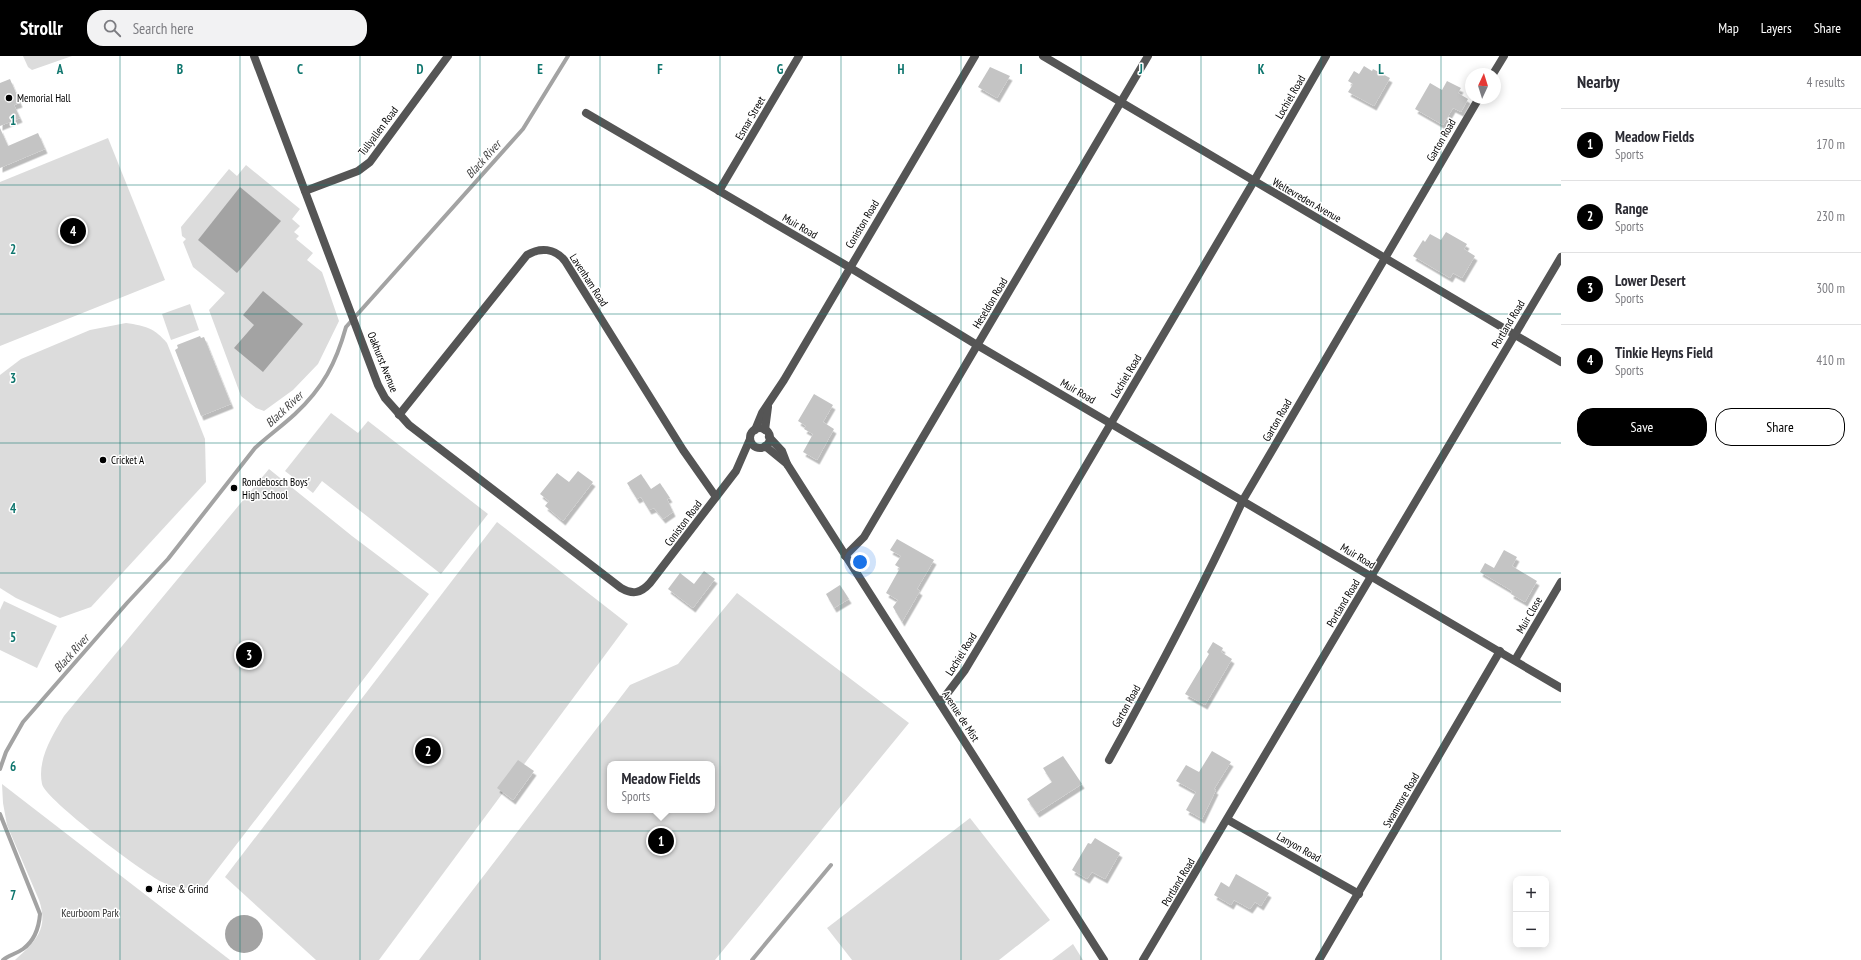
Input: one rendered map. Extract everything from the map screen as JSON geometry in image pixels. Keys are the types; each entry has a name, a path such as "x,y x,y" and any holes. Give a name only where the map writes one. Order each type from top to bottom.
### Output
{"street":[{"name":"Oakhurst Avenue","path":"254,56 378,384 385,398 409,425 621,588 631,592 638,592"},
{"path":"437,56 442,63"},
{"name":"Tullyallen Road","path":"305,191 358,171 370,162 448,56"},
{"name":"Esmar Street","path":"719,191 799,56"},
{"name":"Coniston Road","path":"755,430 759,418 769,404 975,56"},
{"name":"Weltevreden Avenue","path":"1043,56 1561,362"},
{"name":"Heseldon Road","path":"845,556 864,537 1148,56"},
{"name":"Lochiel Road","path":"940,703 968,664 1254,181 1326,56"},
{"path":"1497,68 1504,56"},
{"name":"Garton Road","path":"1109,760 1165,657 1224,542 1243,500 1475,104"},
{"name":"Muir Road","path":"586,113 1561,688"},
{"name":"Lavenham Road","path":"399,415 527,255 533,251 552,251 561,256 679,443 716,497"},
{"name":"Portland Road","path":"1143,960 1228,820 1561,257"},
{"name":"Coniston Road","path":"767,433 769,404"},
{"path":"758,428 767,433 762,446 753,445 750,439 751,434 755,430 758,428"},
{"name":"Avenue de Mist","path":"767,433 782,451 787,464 845,556 1104,960"},
{"name":"Coniston Road","path":"638,592 650,584 716,497 740,463 750,439"},
{"name":"Coniston Road","path":"740,463 762,446"},
{"name":"Avenue de Mist","path":"762,446 787,464"},
{"name":"Muir Close","path":"1515,660 1561,582"},
{"name":"Swanmore Road","path":"1319,960 1500,651"},
{"name":"Lanyon Road","path":"1228,820 1359,894"}],"green space":[{"path":"23,56 72,56 32,70 28,67"},
{"path":"108,138 165,280 0,346 0,182"},
{"path":"246,165 300,209 292,219 300,226 294,232 299,236 296,239 313,253 307,260 322,272 339,321 318,364 293,390 264,411 256,408 241,396 209,310 225,293 193,267 183,242 186,239 182,236 181,227 229,169 237,176"},
{"path":"190,304 199,330 171,340 162,314"},
{"name":"Cricket A","path":"126,323 149,328 167,343 205,439 206,482 91,607 60,618 16,598 0,588 0,375 21,359 90,330"},
{"path":"331,413 358,433 368,421 488,514 441,574 322,481 313,493 285,471"},
{"path":"269,469 352,536 429,594 203,888 182,888 172,886 151,876 116,851 76,819 47,792 42,784 41,775 44,757 50,740 64,716"},
{"path":"497,522 628,624 379,960 316,960 225,877"},
{"path":"737,593 909,723 715,960 419,960 630,685 678,664"},
{"path":"4,601 57,626 37,668 0,650 0,610"},
{"name":"Keurboom Park","path":"2,784 230,960 15,960 29,947 39,934 42,910 7,825 3,803"},
{"path":"970,818 1050,920 999,960 852,960 827,928"},
{"path":"1073,944 1083,960 1052,960"}],"shaded area":[{"path":"240,187 281,221 237,273 198,240"},
{"path":"263,291 303,324 263,372 234,348 254,325 243,315"},
{"path":"240,915 248,915 258,920 262,927 262,941 258,948 248,953 240,953 230,948 228,945 225,938 225,930 230,920 233,918"}],"building":[{"path":"1364,66 1390,78 1374,106 1348,92 1353,84 1348,81 1354,71 1359,74"},
{"path":"990,67 1010,76 997,98 978,87"},
{"name":"Memorial Hall","path":"10,79 20,103 14,105 20,118 0,126 0,83"},
{"path":"1447,81 1461,88 1458,93 1465,97 1465,104 1461,112 1453,108 1443,125 1415,109 1430,83 1442,90"},
{"path":"0,128 8,146 38,133 45,149 0,168"},
{"path":"1446,232 1467,244 1464,249 1475,256 1462,278 1453,273 1450,278 1413,256 1423,240 1425,242 1430,234 1441,240"},
{"path":"200,336 201,338 204,337 231,404 201,416 175,350 178,348 177,345"},
{"path":"814,394 833,405 823,422 834,429 817,460 803,452 813,434 804,429 806,426 798,421"},
{"path":"578,471 593,482 563,521 545,506 549,501 540,494 557,473 569,482"},
{"path":"641,474 651,489 660,483 670,498 667,499 673,512 663,519 654,508 649,510 641,497 637,499 627,483"},
{"path":"897,539 934,560 917,589 920,591 902,622 893,607 898,600 886,593 900,568 895,565 901,556 890,550"},
{"path":"1504,550 1517,557 1512,566 1537,581 1525,602 1511,594 1512,591 1480,572 1485,563 1494,568"},
{"path":"704,571 715,579 693,608 668,589 680,573 694,584"},
{"path":"840,585 849,599 834,608 826,594"},
{"path":"1213,642 1223,648 1221,652 1232,659 1205,705 1185,694 1209,654 1207,652"},
{"path":"1212,751 1231,762 1214,789 1216,790 1202,819 1186,810 1196,792 1176,781 1186,765 1199,772"},
{"path":"1063,756 1082,784 1037,813 1027,799 1052,782 1043,768"},
{"path":"518,760 534,771 513,800 497,788"},
{"path":"1095,838 1120,853 1105,879 1092,872 1087,879 1072,870 1088,843 1091,844"},
{"path":"1236,874 1269,893 1261,906 1255,902 1250,909 1234,900 1231,905 1214,895 1221,882 1229,887"}],"waterway":[{"name":"Black River","path":"0,769 6,752 23,722 127,603 168,559 255,448 295,414 321,385 338,352 346,327 523,129 568,56"},
{"name":"Black River","path":"0,814 40,914 37,929 27,946 3,960"},
{"path":"752,960 831,865"}],"place":[{"name":"Memorial Hall","path":"9,98"},
{"name":"Tinkie Heyns Field","path":"73,231"},
{"name":"Cricket A","path":"103,460"},
{"name":"Rondebosch Boys' High School","path":"234,488"},
{"name":"Lower Desert","path":"249,655"},
{"name":"Range","path":"428,751"},
{"name":"Meadow Fields","path":"661,841"},
{"name":"Arise & Grind","path":"149,889"}]}
